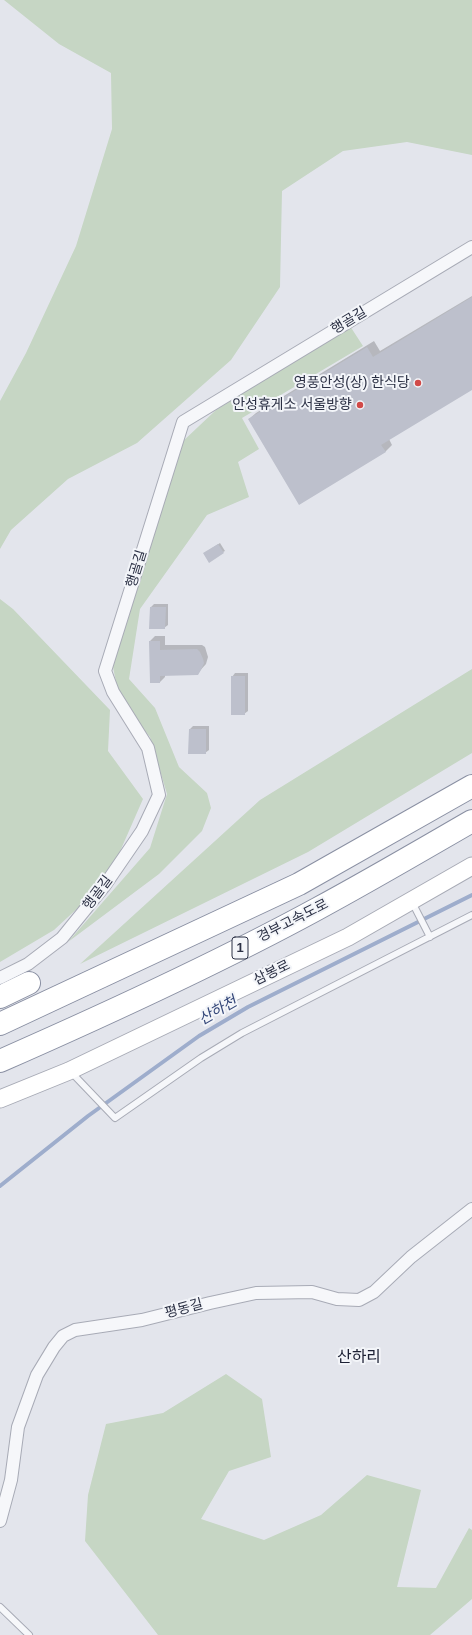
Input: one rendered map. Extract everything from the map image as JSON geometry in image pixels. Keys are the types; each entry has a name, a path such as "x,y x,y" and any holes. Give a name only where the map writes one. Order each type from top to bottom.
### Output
{"highway":[{"name":"1","path":"0,1024 299,884 472,786"},
{"name":"경부고속도로","path":"0,1061 88,1022 295,920 472,821"},
{"path":"0,997 29,983"}],"main road":[{"name":"삼봉로","path":"0,1099 68,1070 414,907 472,866"}],"street":[{"name":"행골길","path":"0,978 28,964 62,938 105,885 142,831 159,795 148,748 112,692 105,671 183,422 472,247"},
{"name":"평동길","path":"0,1521 12,1480 18,1427 37,1375 54,1347 63,1336 75,1330 142,1320 210,1302 256,1293 312,1292 337,1298 359,1300 374,1292 412,1257 472,1209"}],"lane":[{"path":"414,907 430,937"},
{"path":"68,1070 87,1087 115,1118 201,1058 242,1033 472,915"},
{"path":"0,1607 29,1635"}],"green space":[{"path":"4,0 472,0 472,155 407,142 343,151 282,191 280,287 231,360 137,443 68,479 11,530 0,549 0,401 26,353 76,246 112,129 111,73 59,44"},
{"path":"350,326 363,346 242,418 259,449 238,462 249,497 207,515 140,609 129,679 155,708 179,767 207,793 211,808 202,831 159,874 68,942 150,848 167,794 150,737 113,692 118,692 111,657 181,443 216,410"},
{"path":"0,599 13,609 110,710 108,751 143,799 107,881 54,930 0,962"},
{"path":"472,669 472,753 308,852 80,964 260,800"},
{"path":"226,1374 262,1399 271,1457 229,1471 201,1519 264,1540 321,1515 367,1475 421,1490 397,1587 436,1588 469,1528 472,1530 472,1599 430,1635 158,1635 85,1541 88,1495 106,1424 163,1413"}],"building":[{"name":"안성휴게소 서울방향","path":"472,297 472,390 381,445 386,452 299,505 248,419 367,347 373,357"},
{"path":"218,544 224,553 209,563 203,553"},
{"path":"150,607 166,607 165,629 149,629"},
{"path":"149,641 160,641 160,650 197,649 200,652 204,663 198,675 160,676 160,683 150,683"},
{"path":"231,676 245,676 245,715 231,715"},
{"path":"189,729 206,729 206,754 188,754"}],"waterway":[{"name":"산하천","path":"0,1186 88,1116 199,1036 248,1007 472,895"}],"place":[{"name":"영풍안성(상) 한식당","path":"418,383"},
{"name":"안성휴게소 서울방향","path":"360,405"}],"district":[{"name":"산하리","path":"359,1358"}]}
